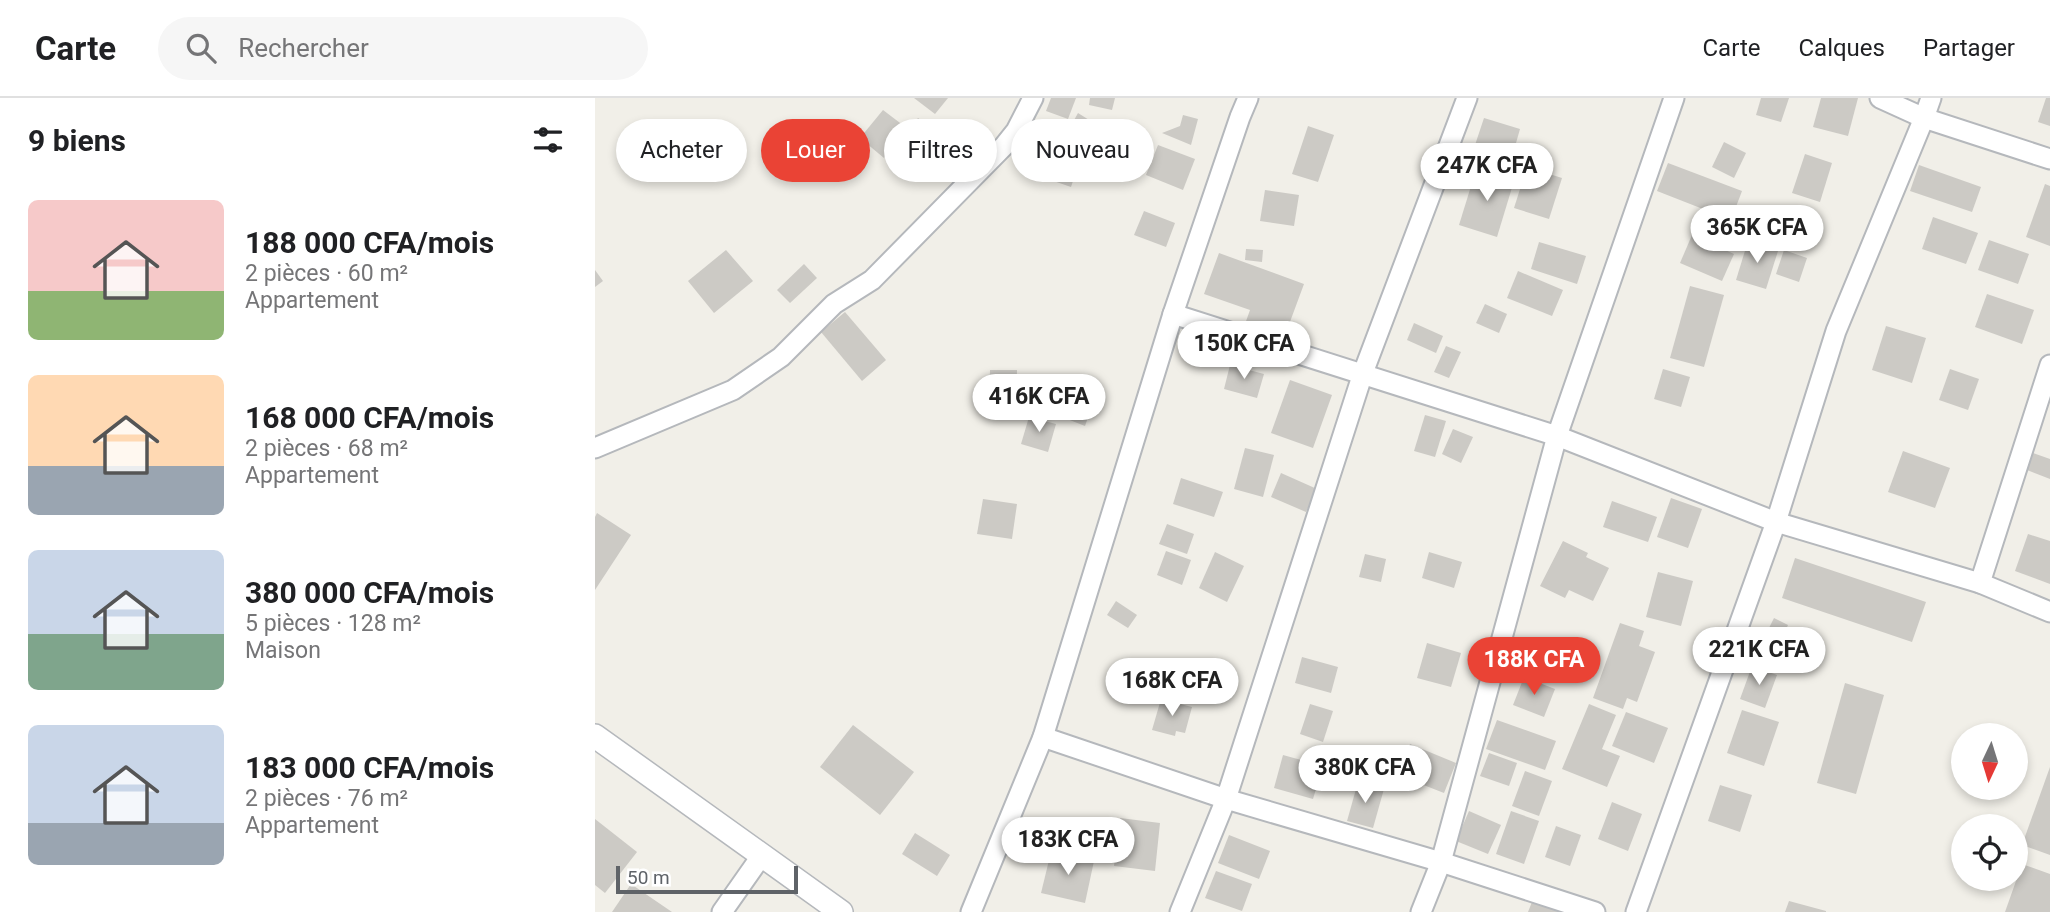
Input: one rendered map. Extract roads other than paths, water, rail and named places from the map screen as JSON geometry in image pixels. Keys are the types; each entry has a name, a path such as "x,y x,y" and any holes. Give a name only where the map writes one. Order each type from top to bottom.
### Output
{"street":[{"path":"595,448 733,390 781,357 834,304 872,280 994,156 1016,131 1033,98"},
{"path":"971,912 1043,737 1173,314 1248,98"},
{"path":"1180,912 1226,799 1363,373 1467,98"},
{"path":"1420,912 1441,862 1557,436 1674,98"},
{"path":"1880,98 1924,118 2050,159"},
{"path":"1636,912 1776,522 1836,331 1931,98"},
{"path":"1173,314 1557,436 1776,522 1980,583 2050,612"},
{"path":"1980,583 2050,365"},
{"path":"595,736 841,912"},
{"path":"1043,737 1226,799 1441,862 1595,912"},
{"path":"722,912 762,855"}]}
